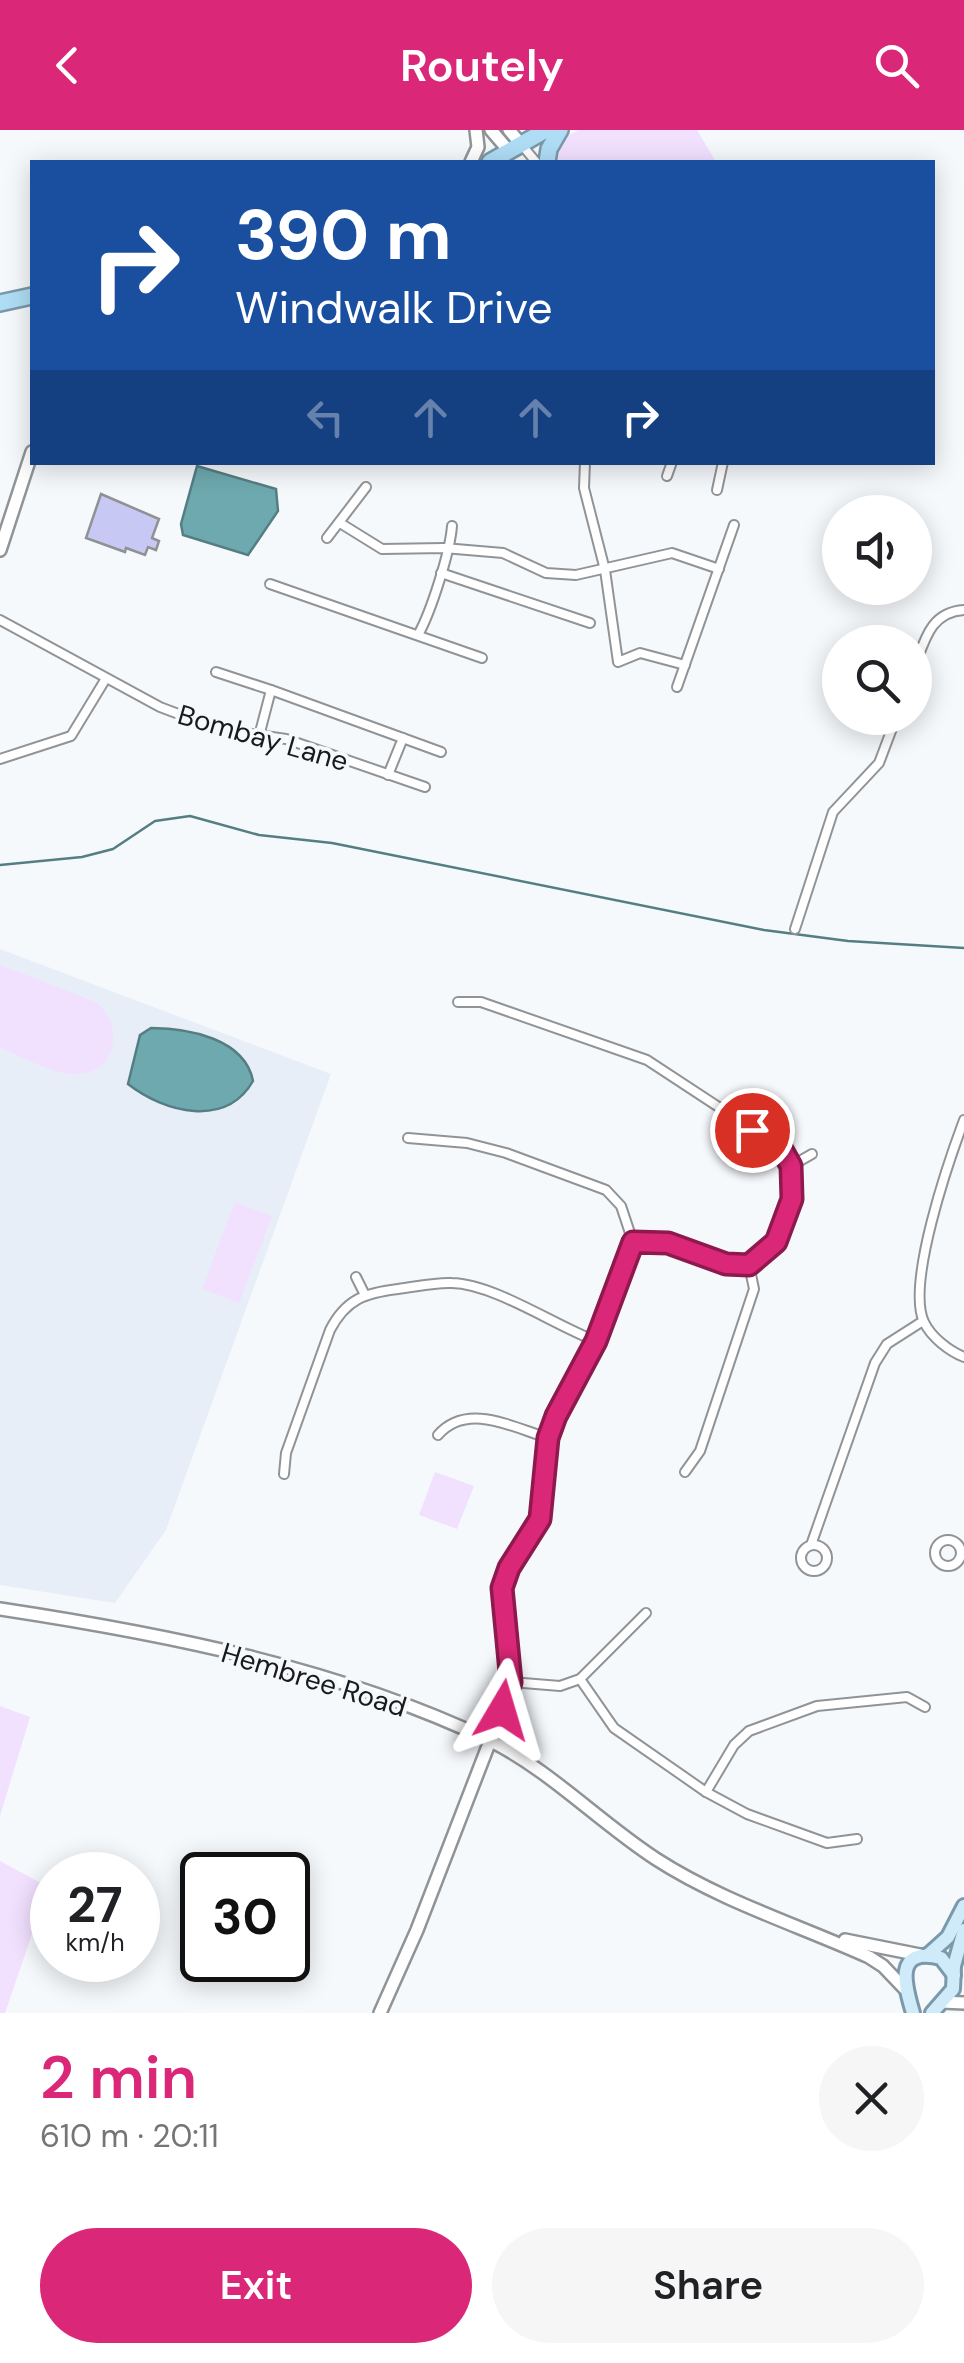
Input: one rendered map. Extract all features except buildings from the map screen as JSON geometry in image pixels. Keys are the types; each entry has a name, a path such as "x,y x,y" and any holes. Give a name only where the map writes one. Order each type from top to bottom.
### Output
{"highway":[{"path":"516,152 546,130"},
{"path":"547,160 549,148 560,130"},
{"path":"0,303 30,296"}],"main road":[{"path":"914,2013 906,1992 905,1971 948,1937 964,1906"},
{"path":"906,1992 922,2005 937,2007 953,1990 964,1930"},
{"path":"926,1955 947,1962 957,1979"}],"street":[{"path":"472,160 478,147 476,130"},
{"path":"492,130 516,152"},
{"path":"510,130 516,152"},
{"path":"0,550 30,458"},
{"path":"585,465 584,488 605,570 618,662 640,653 685,665"},
{"path":"667,476 671,465"},
{"path":"717,490 722,465"},
{"path":"328,538 366,487"},
{"path":"340,523 382,549 450,548 503,554 546,573 576,575 672,554 719,569"},
{"path":"677,687 734,525"},
{"path":"418,634 428,618 450,548 452,526"},
{"path":"440,573 590,623"},
{"path":"270,584 482,658"},
{"path":"932,625 944,614 964,610"},
{"path":"0,634 3,622"},
{"name":"Bombay Lane","path":"3,622 160,708 218,729 286,740 425,787"},
{"path":"216,672 441,752"},
{"path":"0,759 71,736 106,680"},
{"path":"260,736 272,690"},
{"path":"794,929 833,812 880,763 890,735"},
{"path":"388,775 403,738"},
{"path":"458,1002 481,1002 647,1060 781,1148 791,1166 792,1199 776,1242 749,1265 726,1264 668,1243 633,1242"},
{"path":"964,1120 939,1186 920,1296 924,1321 952,1352 964,1357"},
{"path":"380,2013 417,1930 511,1682 502,1588 509,1568 540,1519 548,1438 596,1341 633,1242 621,1206 606,1190 467,1143 408,1138"},
{"path":"791,1166 812,1154"},
{"path":"685,1472 700,1451 754,1289 749,1265"},
{"path":"356,1277 364,1293"},
{"path":"284,1474 286,1453 330,1330 346,1306 364,1293 452,1282 476,1286 596,1341"},
{"path":"810,1545 875,1363 887,1344 924,1321"},
{"path":"438,1435 450,1422 464,1416 548,1438"},
{"path":"954,1540 964,1530"},
{"name":"Hembree Road","path":"0,1609 222,1650 389,1701 490,1741 678,1872 880,1963 906,1992"},
{"path":"511,1682 560,1686 580,1679 646,1613"},
{"path":"580,1679 614,1728 706,1792 748,1814 828,1843 857,1839"},
{"path":"706,1792 734,1745 749,1732 817,1706 907,1697 926,1707"},
{"name":"Hembree Road","path":"811,1931 902,1954 926,1955"},
{"path":"937,2007 964,2003"}],"shaded area":[{"path":"579,130 697,130 715,160 552,160 557,141"},
{"path":"0,949 331,1074 166,1530 115,1603 0,1585"},
{"path":"0,965 96,1002 111,1024 113,1036 108,1058 100,1067 65,1073 0,1048"},
{"path":"235,1202 272,1216 239,1303 202,1289"},
{"path":"435,1472 474,1486 457,1529 419,1515"},
{"path":"0,1706 30,1717 0,1816"},
{"path":"0,1861 30,1877 30,1940 5,2013 0,2013"}],"water":[{"path":"197,466 276,489 278,511 248,555 183,535 181,524"},
{"path":"151,1028 182,1030 227,1046 248,1067 253,1081 241,1096 211,1110 177,1108 143,1094 128,1084 140,1035"}],"waterway":[{"path":"0,865 82,857 113,849 155,821 190,816 259,835 332,843 764,930 848,941 964,948"}],"route":[{"path":"502,1710 511,1682 500,1607 502,1588 509,1568 540,1519 546,1491 548,1438 556,1416 596,1341 633,1242 668,1243 726,1264 749,1265 776,1242 792,1199 791,1166 781,1148 752,1130"}]}
